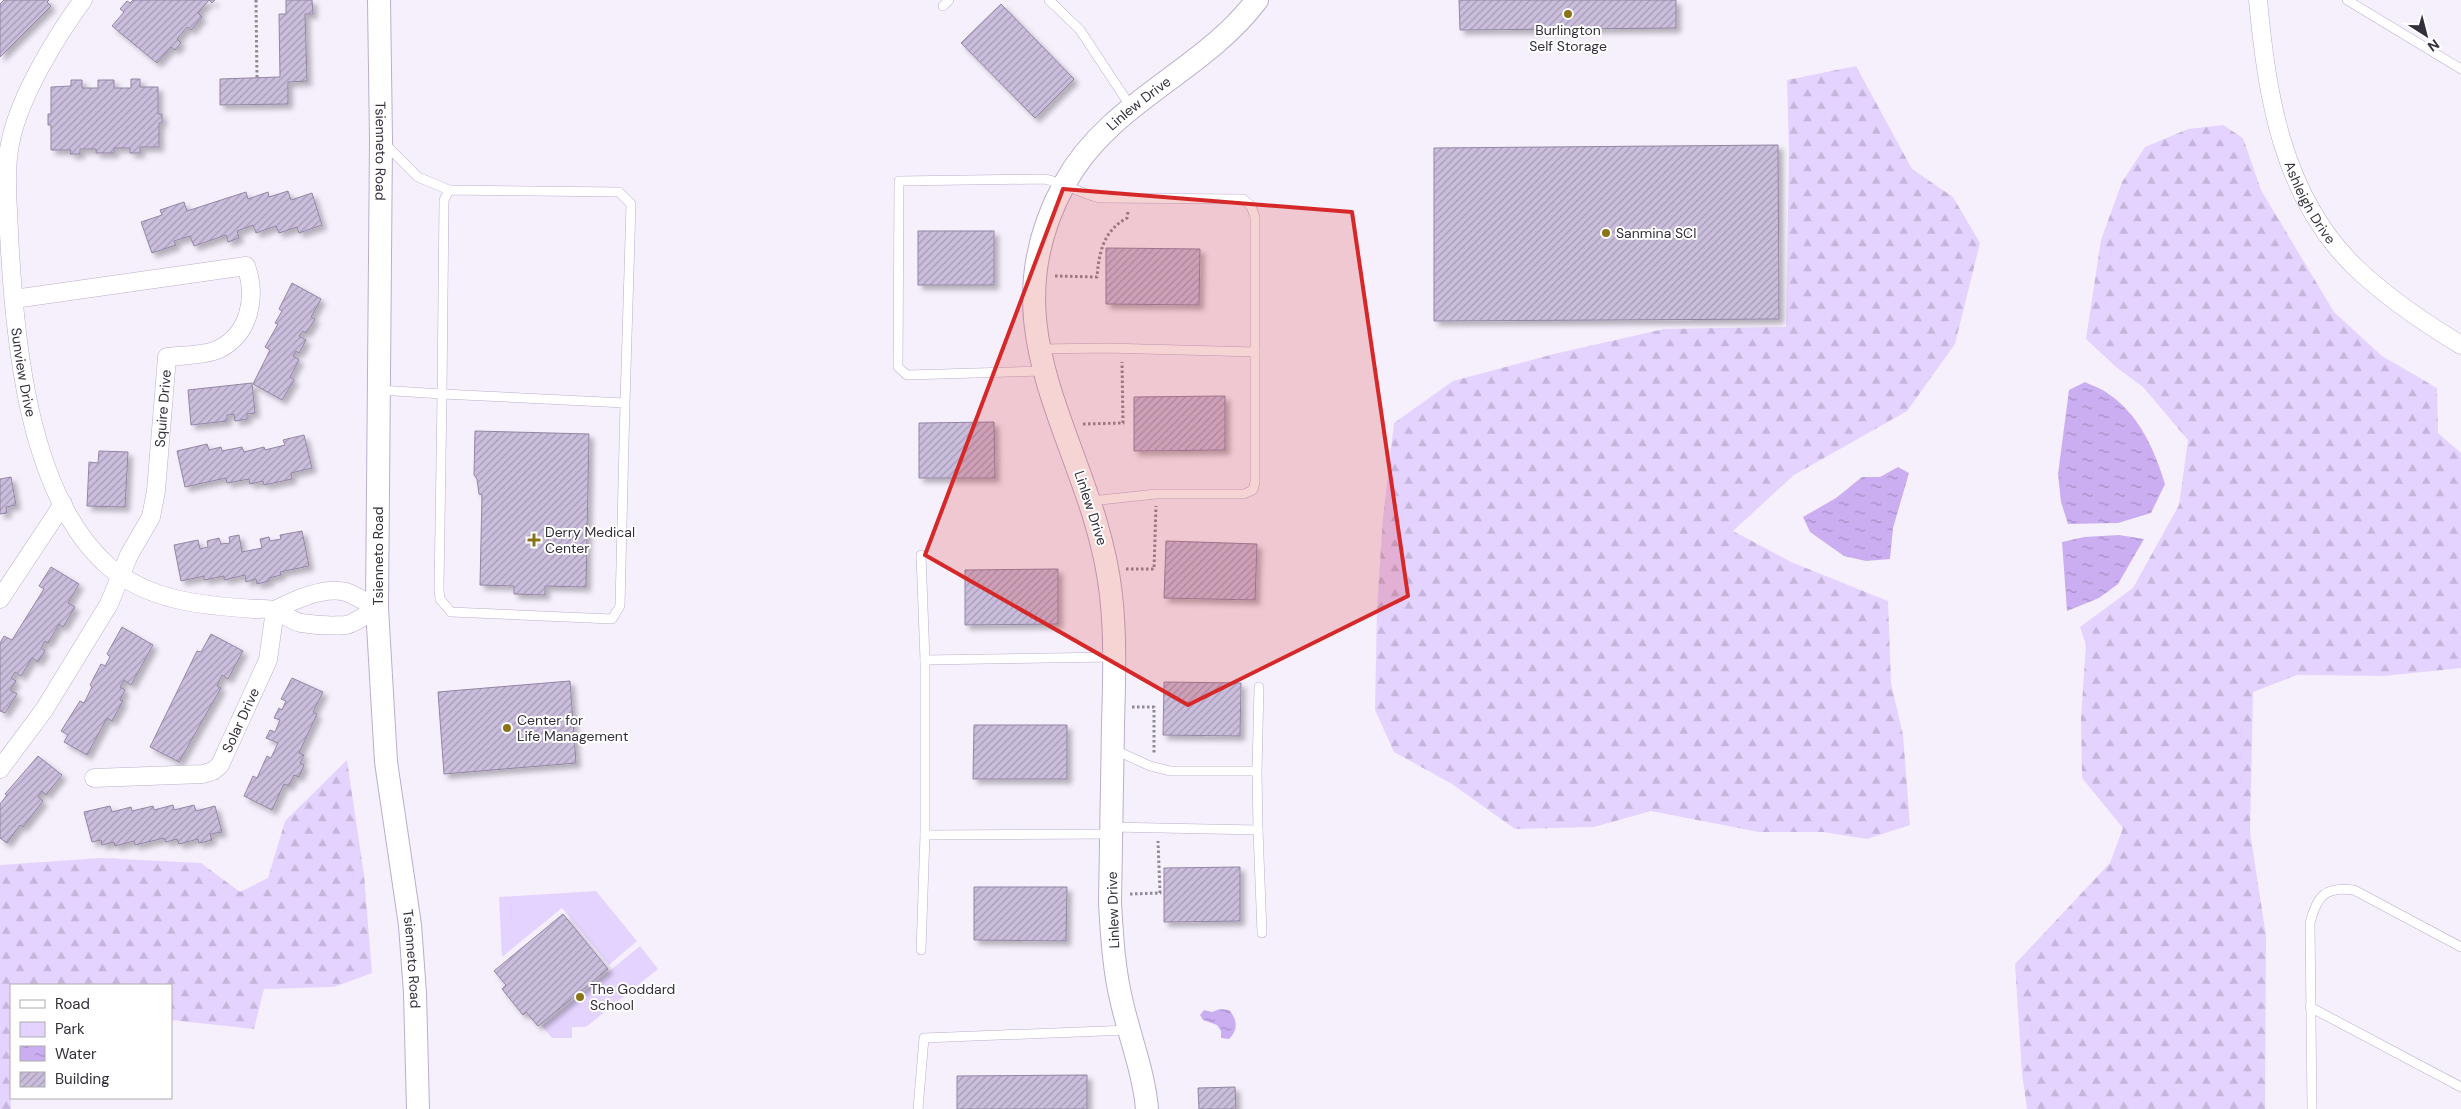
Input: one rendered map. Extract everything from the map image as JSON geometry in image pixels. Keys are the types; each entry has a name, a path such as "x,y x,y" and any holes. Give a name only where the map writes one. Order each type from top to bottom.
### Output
{"street":[{"name":"Sunview Drive","path":"83,0 45,60 5,138 14,298 28,403 48,471 63,504 86,542 107,565 121,576 162,595 209,606 275,610 301,623 348,625 377,608"},
{"name":"Tsienneto Road","path":"379,0 382,140 377,608 386,762 410,925 415,993 418,1109"},
{"name":"Linlew Drive","path":"1147,1109 1142,1078 1117,978 1112,936 1111,831 1114,624 1108,568 1091,501 1041,360 1034,304 1034,276 1046,223 1064,184 1093,142 1131,107 1222,40 1257,0"},
{"name":"Ashleigh Drive","path":"2258,0 2266,78 2272,108 2298,187 2330,238 2353,265 2412,313 2461,345"},
{"name":"Squire Drive","path":"0,769 44,710 109,604 128,555 145,528 154,502 167,357 216,350 231,340 245,322 250,311 252,298 246,266 14,298"},
{"path":"0,599 63,504"},
{"name":"Sunview Drive","path":"275,610 299,599 322,592 345,592 377,608"},
{"name":"Solar Drive","path":"94,778 203,774 220,765 268,660 275,610"}],"lane":[{"path":"1049,0 1080,30 1131,107"},
{"path":"2347,0 2461,69"},
{"path":"382,140 418,177 448,190 619,192 631,204 620,606 612,619 451,612 440,599 444,200 448,190"},
{"path":"1091,501 1156,494 1244,494 1253,490 1255,482 1255,352 1255,217 1251,206 1243,199 1099,198 1064,184 1045,179 899,181 898,367 907,375 1041,360 1122,348 1255,352"},
{"path":"378,390 625,403"},
{"path":"921,950 925,835 925,660 922,555"},
{"path":"925,660 1114,657"},
{"path":"1259,687 1257,772 1262,933"},
{"path":"1112,749 1154,767 1170,771 1257,772"},
{"path":"925,835 1111,831 1158,828 1258,830"},
{"path":"2312,1109 2310,923 2314,908 2323,895 2337,888 2354,890 2461,947"},
{"path":"2310,1007 2461,1087"},
{"path":"918,1109 924,1038 1129,1030"}],"path":[{"path":"256,0 256,78"},
{"path":"1050,276 1097,277 1098,256 1102,244 1110,232 1127,218 1128,198"},
{"path":"1075,424 1123,423 1122,348"},
{"path":"1120,569 1154,569 1156,494"},
{"path":"1126,707 1154,707 1154,767"},
{"path":"1124,894 1160,893 1158,828"}],"highlighted area":[{"path":"1063,189 1352,212 1408,596 1188,705 925,555"}],"green space":[{"path":"1856,66 1912,169 1953,197 1980,243 1955,344 1907,411 1794,475 1733,531 1791,562 1888,601 1891,683 1903,735 1910,825 1867,839 1823,832 1759,832 1651,811 1594,827 1515,829 1452,784 1394,752 1375,710 1377,608 1383,518 1394,423 1453,381 1554,354 1664,329 1786,327 1789,151 1787,80"},
{"path":"2223,125 2243,138 2261,190 2334,312 2382,356 2437,388 2438,433 2461,453 2461,668 2384,676 2297,675 2253,692 2250,832 2266,936 2265,1109 2027,1109 2022,1073 2015,964 2110,863 2123,828 2082,778 2081,718 2086,645 2080,627 2133,588 2179,505 2188,440 2143,387 2116,367 2086,339 2101,240 2122,182 2145,147 2188,129"},
{"path":"347,760 364,875 372,973 334,987 264,989 254,1029 172,1020 172,984 10,984 11,1109 0,1109 0,865 101,858 201,863 240,892 268,878 285,821"},
{"path":"596,891 637,941 609,965 562,908 502,957 499,897"},
{"path":"640,946 658,969 586,1027 572,1027 572,1038 552,1038 542,1026"}],"water":[{"path":"2085,382 2104,391 2121,404 2130,413 2145,435 2165,484 2151,513 2118,523 2068,524 2061,502 2058,474 2069,390"},
{"path":"1898,467 1909,473 1893,528 1890,559 1866,561 1844,556 1810,532 1803,517 1836,498 1862,477 1880,477"},
{"path":"2119,535 2144,539 2118,584 2099,598 2067,611 2062,542 2084,537"},
{"path":"1220,1009 1229,1010 1234,1017 1236,1025 1229,1039 1221,1038 1221,1031 1217,1025 1203,1020 1200,1015 1204,1010 1212,1012"}],"building":[{"path":"4,0 49,0 47,2 51,6 0,57 0,4"},
{"path":"133,0 209,0 198,13 202,17 191,30 187,27 177,39 181,43 175,50 171,47 157,63 112,26 124,12 120,9 127,1 130,3"},
{"path":"286,0 312,0 313,14 305,14 307,81 288,82 288,104 220,105 220,79 280,77 279,14 286,14"},
{"name":"Burlington Self Storage","path":"1459,0 1676,0 1676,28 1460,30"},
{"path":"1001,4 1074,79 1035,118 961,43"},
{"path":"131,79 140,79 140,87 158,87 158,114 162,114 162,123 159,123 159,147 140,147 140,153 130,153 130,148 114,148 114,153 96,153 96,149 80,149 80,154 70,154 71,150 51,150 51,125 48,125 48,114 51,114 51,87 71,86 71,80 82,80 82,88 98,88 98,80 114,80 114,88 131,88"},
{"name":"Sanmina SCI","path":"1778,145 1779,319 1434,321 1434,148"},
{"path":"288,191 291,200 312,193 322,225 299,233 297,227 279,233 276,226 256,233 253,225 237,231 239,238 228,242 226,235 194,246 190,236 174,241 176,245 152,253 141,222 162,215 160,210 184,202 187,211 246,192 248,199 268,192 269,197"},
{"path":"918,231 994,231 994,285 918,285"},
{"path":"1106,248 1200,249 1199,305 1106,304"},
{"path":"292,283 321,299 311,317 315,319 306,333 303,331 299,336 306,340 299,353 296,351 293,356 299,360 290,377 294,380 282,400 253,384 270,350 265,347 278,324 275,323 282,311 279,309"},
{"path":"252,383 255,413 247,414 247,419 235,421 234,414 227,415 227,421 191,425 188,390"},
{"path":"1225,396 1225,450 1134,451 1134,397"},
{"path":"994,422 995,478 919,478 919,423"},
{"name":"Derry Medical Center","path":"475,431 589,434 586,587 545,586 545,595 514,594 514,586 480,585 482,495 479,494 477,479 474,475"},
{"path":"304,435 312,468 291,473 292,479 264,485 263,481 250,484 249,479 227,483 226,478 185,487 177,451 207,444 209,450 221,447 222,451 242,447 244,452 264,447 265,450 285,445 283,440"},
{"path":"99,451 128,452 125,507 87,506 89,462 98,463"},
{"path":"11,477 16,505 6,507 7,513 0,514 0,479"},
{"path":"302,531 309,566 280,572 281,575 257,584 256,579 246,582 245,575 224,580 224,576 204,580 204,576 181,581 174,545 198,540 200,549 208,547 207,541 219,538 221,544 230,543 229,537 239,535 242,552 262,548 260,539 269,537 270,541 281,539 280,535"},
{"path":"1166,541 1257,544 1255,600 1164,598"},
{"path":"51,567 79,584 68,603 75,607 63,627 59,624 48,643 45,641 41,648 45,651 38,662 32,658 21,676 15,672 11,678 16,681 10,690 17,694 5,713 0,711 0,643 4,636 12,640 44,589 39,586"},
{"path":"1058,569 1058,624 965,625 965,570"},
{"path":"122,627 153,645 131,685 124,680 120,687 125,690 120,700 123,701 112,721 107,718 87,755 64,742 68,735 61,731 80,701 84,703 92,687 90,685 101,664 105,666 110,657 107,654"},
{"path":"211,634 243,651 228,679 222,675 217,686 221,688 179,762 150,747 197,651 201,652"},
{"path":"292,678 323,692 313,712 317,714 299,753 304,755 300,763 304,765 299,777 294,775 289,786 284,784 272,810 244,796 253,776 257,778 267,756 271,758 278,743 266,738 270,730 275,732 280,720 274,718 279,708 282,710 286,701 281,699"},
{"name":"Center for Life Management","path":"570,681 576,763 444,774 438,692"},
{"path":"1164,682 1241,683 1240,736 1163,735"},
{"path":"974,725 1067,725 1067,779 973,779"},
{"path":"38,756 62,775 46,795 42,791 38,797 43,801 23,827 20,825 7,843 0,838 0,804 7,795 5,794"},
{"path":"173,805 174,810 194,805 196,811 215,806 222,832 210,834 212,840 199,843 198,839 179,844 177,839 166,842 164,838 135,845 134,841 115,846 114,842 102,845 101,840 92,842 84,812 110,806 112,812 131,807 132,811 153,806 154,810"},
{"path":"1240,867 1240,921 1164,922 1164,868"},
{"path":"974,887 1067,887 1066,941 974,940"},
{"path":"563,914 608,969 538,1026 526,1012 523,1015 502,989 506,985 494,971"},
{"path":"1087,1075 1087,1109 957,1109 957,1076"},
{"path":"1235,1087 1236,1109 1199,1109 1198,1088"}],"place":[{"name":"Burlington Self Storage","path":"1568,14"},
{"name":"Sanmina SCI","path":"1606,233"},
{"name":"Derry Medical Center","path":"534,540"},
{"name":"Center for Life Management","path":"507,728"},
{"name":"The Goddard School","path":"580,997"}]}
